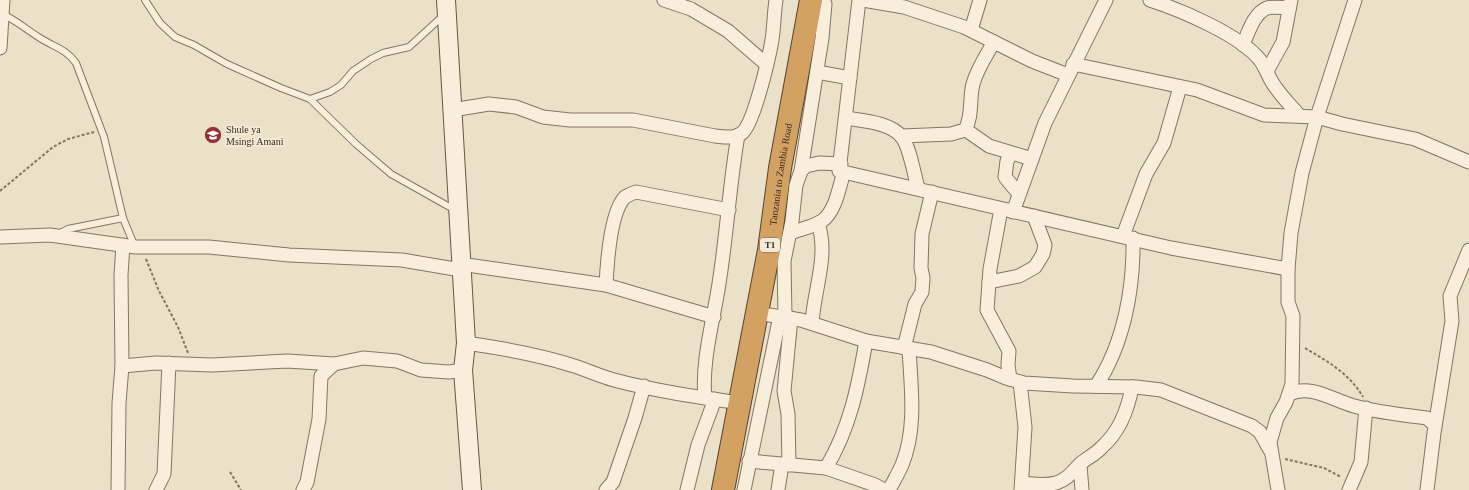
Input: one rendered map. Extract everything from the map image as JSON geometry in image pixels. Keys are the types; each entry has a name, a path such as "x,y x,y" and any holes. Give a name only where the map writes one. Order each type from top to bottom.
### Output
{"highway":[{"name":"Tanzania to Zambia Road","path":"723,490 757,313 806,28 821,1"}],"street":[{"path":"0,48 3,0"},
{"path":"664,0 691,9 728,31 766,64"},
{"path":"452,110 489,104 516,107 543,117 570,120 633,120 729,138 741,135 749,126 766,64 772,40 776,0"},
{"path":"971,30 980,0"},
{"path":"1106,0 1045,123 1019,194 1007,210 989,282 987,310 1009,351 1008,365 1015,381 1024,427 1021,487 1055,483 1067,478 1080,465 1103,447 1118,428 1126,409 1132,387"},
{"path":"1150,0 1168,3 1230,35 1243,45 1260,60 1285,100 1299,115"},
{"path":"1271,454 1277,418 1289,394 1293,365 1293,316 1288,302 1288,269 1291,233 1302,172 1316,117 1355,0"},
{"path":"778,490 786,465 788,414 784,391 784,261 790,233 796,185 800,171 817,72 821,1"},
{"path":"790,233 818,223 829,213 842,168 858,1 904,7 971,30 1032,61 1071,70 1196,90 1264,115 1299,115 1316,117 1415,139 1469,162"},
{"path":"1243,45 1250,29 1262,12 1268,8 1290,4 1283,42 1267,71"},
{"path":"447,6 466,343 463,370 472,490"},
{"path":"901,136 950,134 963,132 966,130 970,118 973,84 979,66 994,42"},
{"path":"817,72 850,78"},
{"path":"1096,386 1106,372 1117,343 1131,290 1133,262 1128,237 1146,174 1164,143 1180,87"},
{"path":"846,118 867,121 884,126 901,136 905,143 918,188"},
{"path":"966,130 989,146 1011,154 1032,159"},
{"path":"687,490 710,399 703,384 705,363 714,317 738,135"},
{"path":"1011,154 1007,161 1005,177 1019,194"},
{"path":"800,171 806,166 819,163 932,192 1171,248 1288,269"},
{"path":"606,285 607,251 619,206 625,197 636,192 729,210"},
{"path":"889,490 902,464 910,432 912,393 906,348 915,304 922,292 923,278 920,268 922,234 932,192"},
{"path":"989,282 1019,276 1035,267 1043,254 1045,244 1034,216"},
{"path":"812,323 823,244 818,223"},
{"path":"0,238 55,236 133,246 209,247 289,255 402,260 606,285 714,317"},
{"path":"118,490 119,402 122,366 121,276 133,246"},
{"path":"1427,490 1435,425 1452,322 1450,296 1469,250"},
{"path":"757,313 812,323 866,342 932,352 952,357 1015,381 1162,390 1252,426 1260,432 1271,454 1278,490"},
{"path":"744,490 749,461 785,317"},
{"path":"826,468 845,433 858,386 866,342"},
{"path":"466,343 506,348 536,355 572,365 613,380 710,399 740,403"},
{"path":"122,366 169,363 192,364 287,361 334,364 363,358 397,361 421,370 449,372 463,370"},
{"path":"156,490 164,474 169,363"},
{"path":"303,490 307,482 319,419 321,376 334,364"},
{"path":"606,490 613,482 635,418 644,386"},
{"path":"1289,394 1296,391 1308,390 1369,409 1426,418 1435,425"},
{"path":"1350,487 1359,468 1369,409"},
{"path":"749,461 826,468 875,485 884,490"},
{"path":"1080,465 1082,490"}],"lane":[{"path":"145,0 160,23 175,37 194,45 247,73 310,99 356,144 391,174 458,211"},
{"path":"310,99 330,92 341,86 353,71 371,59 383,53 410,47 447,6"},
{"path":"2,14 16,20 42,39 70,54 81,77 101,131 123,218 133,246"},
{"path":"55,236 68,229 123,218"}],"path":[{"path":"0,191 53,147 68,139 101,131"},
{"path":"133,246 178,328 192,364"},
{"path":"1292,340 1333,365 1355,383 1369,409"},
{"path":"1271,454 1324,468 1350,487"},
{"path":"230,472 241,490"}],"place":[{"name":"Shule ya Msingi Amani","path":"213,135"}]}
